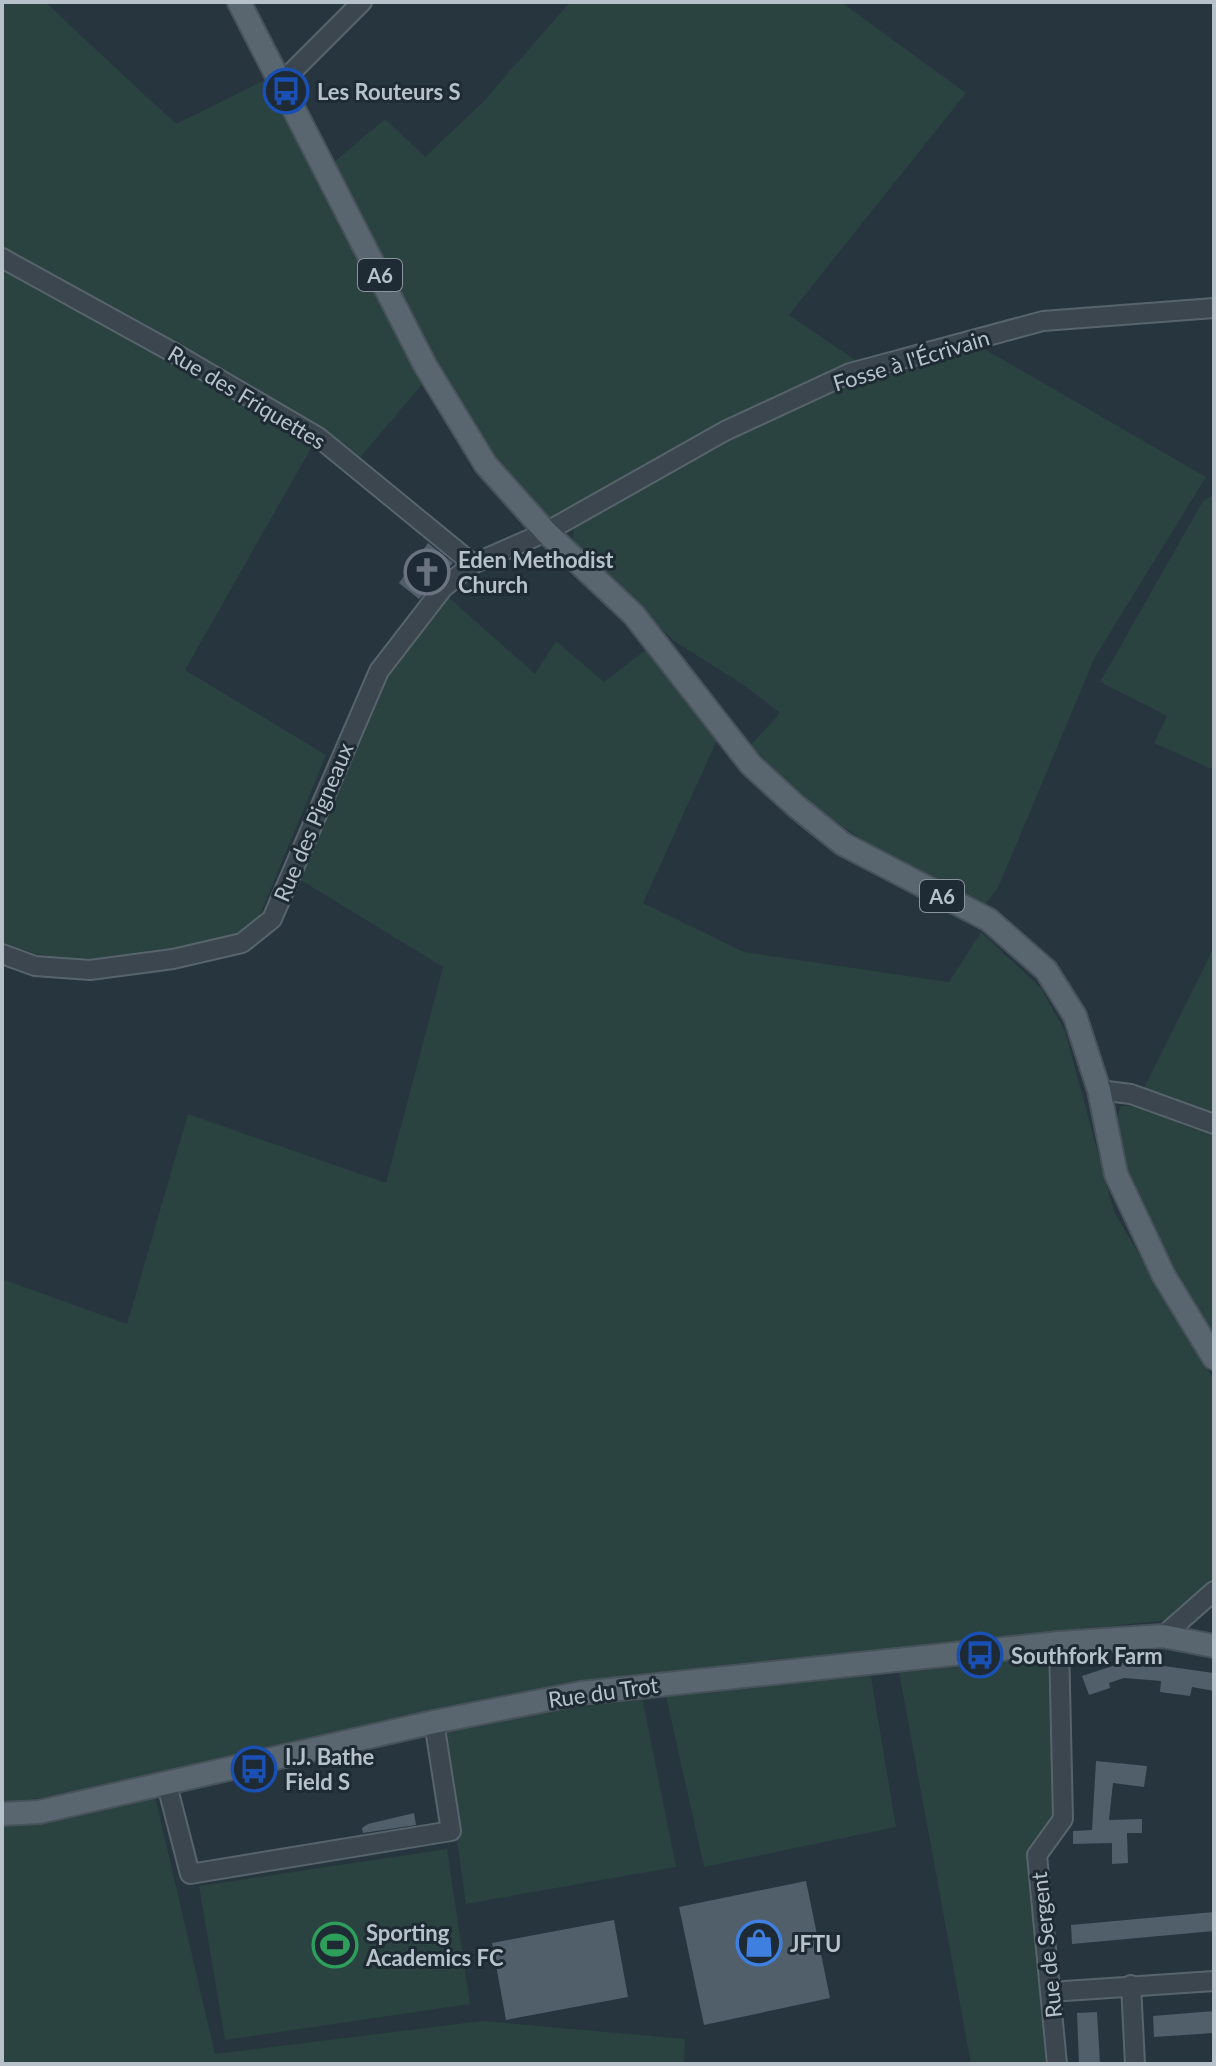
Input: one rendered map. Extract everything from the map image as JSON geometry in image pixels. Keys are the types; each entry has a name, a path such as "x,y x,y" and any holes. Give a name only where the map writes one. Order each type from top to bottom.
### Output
{"main road":[{"name":"A6","path":"239,2 425,365 486,465 546,532 634,615 751,765 797,807 843,844 989,920 1046,970 1075,1016 1099,1090 1116,1174 1164,1276 1211,1353"},
{"name":"Rue du Trot","path":"2,1814 39,1812 434,1722 581,1693 1059,1643 1163,1636 1214,1646"}],"street":[{"path":"282,82 362,2"},
{"name":"Rue des Friquettes","path":"2,258 318,437 473,564"},
{"name":"Fosse à l'Écrivain","path":"546,532 725,431 850,373 1043,321 1214,308"},
{"name":"Rue des Pigneaux","path":"2,954 35,966 90,970 173,959 242,943 272,919 379,671 443,588 473,564 546,532"},
{"path":"1099,1090 1131,1094 1214,1124"},
{"path":"1163,1636 1214,1591"},
{"name":"Rue de Sergent","path":"1057,2064 1037,1855 1063,1819 1059,1643"},
{"path":"167,1785 190,1874 451,1831 434,1722"},
{"path":"1065,1991 1214,1981"},
{"path":"1131,1985 1135,2064"}],"green space":[{"path":"2,2 45,2 176,124 269,78 423,383 357,461 2,251"},
{"path":"570,2 841,2 966,93 789,315 858,362 659,456 552,523 485,449 424,342 334,162 385,119 425,157 484,101"},
{"path":"2,265 314,443 185,670 326,755 255,927 193,946 129,957 65,958 2,944"},
{"path":"981,347 1206,477 1095,657 998,888 985,904 885,855 797,795 748,748 780,713 745,686 674,641 573,541 574,527 701,451 851,381"},
{"path":"1214,494 1214,770 1154,743 1167,716 1100,682 1203,501"},
{"path":"447,596 535,674 556,641 604,682 647,649 718,738 643,903 744,952 949,982 981,932 1041,988 1065,1031 1114,1212 1214,1380 1214,1582 1169,1620 587,1681 43,1798 2,1802 2,1279 127,1324 188,1114 386,1183 443,967 299,879 382,681"},
{"path":"1214,947 1214,1115 1143,1090"},
{"path":"1137,1105 1214,1135 1214,1341 1168,1258 1123,1155 1118,1127 1121,1106"},
{"path":"1052,1655 1059,1815 1037,1838 1032,1857 1051,2064 971,2064 898,1667"},
{"path":"870,1671 896,1827 704,1867 665,1692"},
{"path":"642,1697 676,1867 466,1904 441,1730"},
{"path":"155,1796 215,2054 482,2021 685,2039 684,2064 2,2064 2,1822"},
{"name":"Sporting Academics FC","path":"447,1849 470,2004 225,2040 199,1886"}],"building":[{"name":"Eden Methodist Church","path":"428,543 453,563 419,599 399,583"},
{"path":"1128,1661 1214,1673 1214,1691 1192,1687 1190,1696 1160,1692 1161,1681 1124,1678 1109,1683 1110,1688 1089,1695 1082,1676"},
{"path":"1096,1761 1147,1766 1144,1787 1113,1783 1109,1820 1142,1819 1142,1833 1127,1833 1128,1863 1112,1864 1112,1843 1073,1844 1073,1831 1092,1830"},
{"path":"414,1813 416,1825 363,1833 362,1828 368,1824"},
{"path":"806,1881 830,1998 704,2025 679,1907"},
{"path":"1214,1912 1214,1931 1072,1944 1071,1925"},
{"path":"614,1920 628,1997 506,2020 492,1943"},
{"path":"1214,2011 1214,2033 1154,2037 1153,2016"},
{"path":"1097,2012 1100,2064 1079,2064 1077,2013"}],"place":[{"name":"Les Routeurs S","path":"286,91"},
{"name":"Eden Methodist Church","path":"427,572"},
{"name":"Southfork Farm","path":"980,1655"},
{"name":"I.J. Bathe Field S","path":"254,1769"},
{"name":"JFTU","path":"759,1943"},
{"name":"Sporting Academics FC","path":"335,1945"}]}
